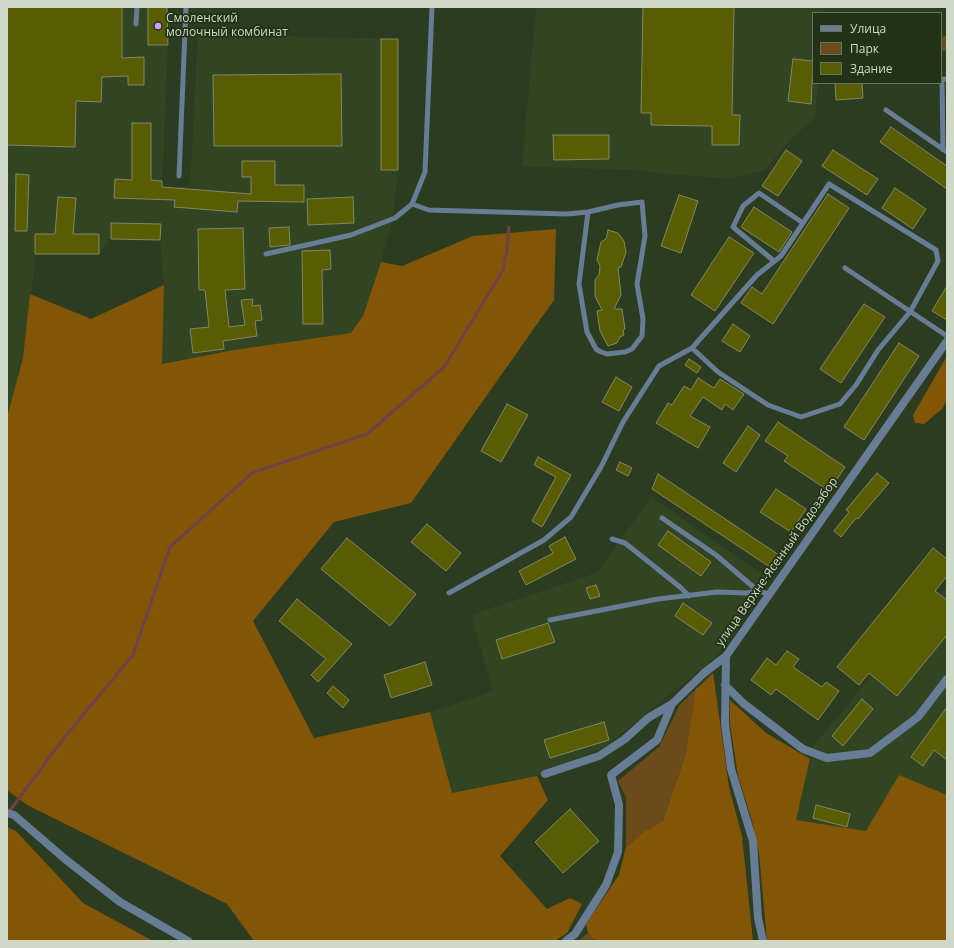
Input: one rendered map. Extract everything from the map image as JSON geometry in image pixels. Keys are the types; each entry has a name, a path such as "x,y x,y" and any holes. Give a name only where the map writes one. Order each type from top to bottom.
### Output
{"street":[{"name":"улица Верхне-Ясенный Водозабор","path":"545,774 599,756 625,739 648,718 672,704 704,673 726,656 947,342"},
{"path":"726,656 725,724 731,769 753,842 758,918 763,941"},
{"path":"725,685 771,725 803,749 827,758 870,753 918,717 947,679"},
{"path":"566,941 576,934 606,885 618,852 619,805 611,775 657,740 672,704"},
{"path":"7,813 14,815 65,860 120,902 188,941"}],"lane":[{"path":"136,24 137,7"},
{"path":"179,176 186,7"},
{"path":"266,254 351,235 395,218 412,204 425,172 432,7"},
{"path":"945,151 942,79 947,79"},
{"path":"886,110 945,151"},
{"path":"449,593 544,540 572,517 601,467 623,422 659,366 692,348 757,275 781,256 829,184 936,250 938,261 910,312 878,350 856,385 840,404 800,417 768,405 718,372 692,348"},
{"path":"774,261 734,227 743,206 759,193 803,223"},
{"path":"412,204 429,210 567,214 588,212 618,205 642,202 645,236 637,284 643,319 642,336 632,349 625,352 607,354 601,352 596,349 587,332 579,284 588,212"},
{"path":"845,268 947,336"},
{"path":"662,518 716,555 758,591"},
{"path":"612,539 624,543 680,587 689,596"},
{"path":"550,620 644,602 717,592 746,593 758,591 769,594"}],"shaded area":[{"path":"7,7 167,7 168,45 162,190 190,185 198,34 398,39 398,170 394,212 381,262 363,316 351,333 234,350 161,364 164,285 160,240 111,239 99,254 36,254 23,358 7,417"},
{"path":"536,7 824,7 823,12 812,12 812,84 818,84 815,117 789,141 765,170 731,179 627,170 522,166"},
{"path":"556,229 554,300 411,503 334,522 253,621 314,738 430,712 452,793 537,776 548,800 500,856 547,909 570,898 582,904 567,933 555,941 254,941 227,904 27,805 7,790 7,417 23,358 30,294 91,319 164,285 162,364 234,350 351,333 363,316 381,262 402,266 473,236"},
{"path":"947,356 947,400 942,409 924,424 915,423 913,415"},
{"path":"651,497 768,578 716,657 605,747 537,776 452,793 430,712 493,691 471,615 597,573"},
{"path":"947,587 947,795 899,775 866,831 796,820 814,745"},
{"path":"713,673 729,787 742,836 753,941 599,941 593,939 588,933 586,924 619,875 626,847 645,831 663,821 686,753 695,690"},
{"path":"730,700 766,733 810,759 796,820 866,831 899,775 947,795 947,941 767,941 759,853 752,821 738,776 730,724"},
{"path":"7,827 16,831 83,903 153,941 7,941"}],"green space":[{"path":"947,36 947,51 942,51 942,37"},
{"path":"695,690 686,753 663,821 645,831 626,847 626,797 618,781 659,747 679,706"},
{"path":"588,933 593,939 599,941 578,941"}],"building":[{"path":"7,7 122,7 122,58 144,57 144,85 128,85 128,76 102,77 101,102 76,101 75,147 7,145"},
{"name":"Смоленский молочный комбинат","path":"148,7 167,7 168,45 148,45"},
{"path":"643,7 734,7 732,115 740,115 739,145 712,145 712,126 651,125 651,113 641,113"},
{"path":"381,39 398,39 398,170 381,170"},
{"path":"793,59 812,61 811,104 788,101"},
{"path":"341,74 342,146 214,146 213,75"},
{"path":"835,84 862,84 863,98 836,100"},
{"path":"132,123 151,123 151,180 162,181 162,187 251,194 251,177 242,177 242,161 275,161 275,185 304,185 304,202 238,201 237,212 174,207 175,200 114,198 115,179 132,180"},
{"path":"891,127 947,166 947,189 880,142"},
{"path":"553,135 609,135 609,159 554,160"},
{"path":"786,150 802,161 778,196 762,186"},
{"path":"833,150 878,179 867,195 822,166"},
{"path":"16,174 29,175 27,231 15,231"},
{"path":"895,188 926,209 913,229 882,208"},
{"path":"828,194 849,208 773,324 741,303 752,287 762,294"},
{"path":"679,195 698,201 681,253 661,246"},
{"path":"58,197 76,198 73,234 99,234 99,254 35,254 35,234 55,234"},
{"path":"353,197 354,223 308,225 307,199"},
{"path":"754,207 792,232 779,252 741,227"},
{"path":"111,223 161,224 160,240 111,239"},
{"path":"289,227 290,245 270,247 269,228"},
{"path":"243,228 245,289 225,290 229,327 245,325 241,300 253,299 252,306 260,305 262,320 255,321 257,336 223,341 224,349 193,353 190,329 209,327 205,290 199,290 198,229"},
{"path":"608,230 618,233 624,241 626,252 621,267 618,268 621,295 614,309 622,309 625,329 623,330 624,335 620,337 617,343 608,346 600,331 597,311 602,310 595,296 595,280 599,275 600,266 597,260 601,242 606,239"},
{"path":"729,237 754,253 715,311 691,295"},
{"path":"330,250 331,269 322,270 323,324 303,324 302,251"},
{"path":"947,286 947,320 932,311"},
{"path":"864,304 885,317 841,383 820,369"},
{"path":"733,324 750,336 740,352 722,341"},
{"path":"899,343 919,356 864,440 844,427"},
{"path":"689,359 701,367 697,373 685,365"},
{"path":"616,377 632,387 619,411 602,402"},
{"path":"698,378 714,388 720,379 744,394 733,410 725,404 722,410 703,397 690,416 710,427 698,448 656,423 668,403 672,405 684,386 691,390"},
{"path":"507,404 528,415 501,462 481,451"},
{"path":"778,422 845,467 829,491 784,461 788,456 765,441"},
{"path":"748,426 760,435 736,472 723,463"},
{"path":"538,457 571,475 542,527 532,521 556,477 534,465"},
{"path":"620,462 632,468 628,476 616,470"},
{"path":"877,473 889,483 858,519 856,518 841,537 834,531 849,512 846,510"},
{"path":"658,474 782,557 773,569 652,489"},
{"path":"776,489 806,509 791,532 760,512"},
{"path":"427,524 461,553 446,571 411,542"},
{"path":"668,531 711,562 701,576 658,545"},
{"path":"565,537 576,559 526,585 519,571 553,553 549,546"},
{"path":"347,538 416,594 390,626 321,569"},
{"path":"933,548 947,559 947,576 935,591 947,600 947,635 897,696 869,673 859,685 837,667"},
{"path":"596,585 600,596 590,599 586,588"},
{"path":"297,599 352,644 318,682 311,675 326,659 279,621"},
{"path":"683,603 712,623 703,635 675,616"},
{"path":"548,623 555,642 502,659 496,640"},
{"path":"787,651 799,659 793,667 822,687 826,682 839,691 818,720 776,689 771,695 751,680 767,658 776,665"},
{"path":"425,662 432,685 391,698 384,675"},
{"path":"333,686 349,700 343,708 327,693"},
{"path":"862,699 873,709 843,746 832,736"},
{"path":"947,707 947,760 934,750 923,766 911,757"},
{"path":"604,722 609,740 550,758 544,740"},
{"path":"816,805 850,814 847,827 813,818"},
{"path":"570,809 599,841 563,873 535,842"}],"waterway":[{"path":"8,813 64,738 133,655 170,547 252,473 367,434 444,367 503,270 507,251 509,227"}],"place":[{"name":"Смоленский молочный комбинат","path":"158,26"}]}
